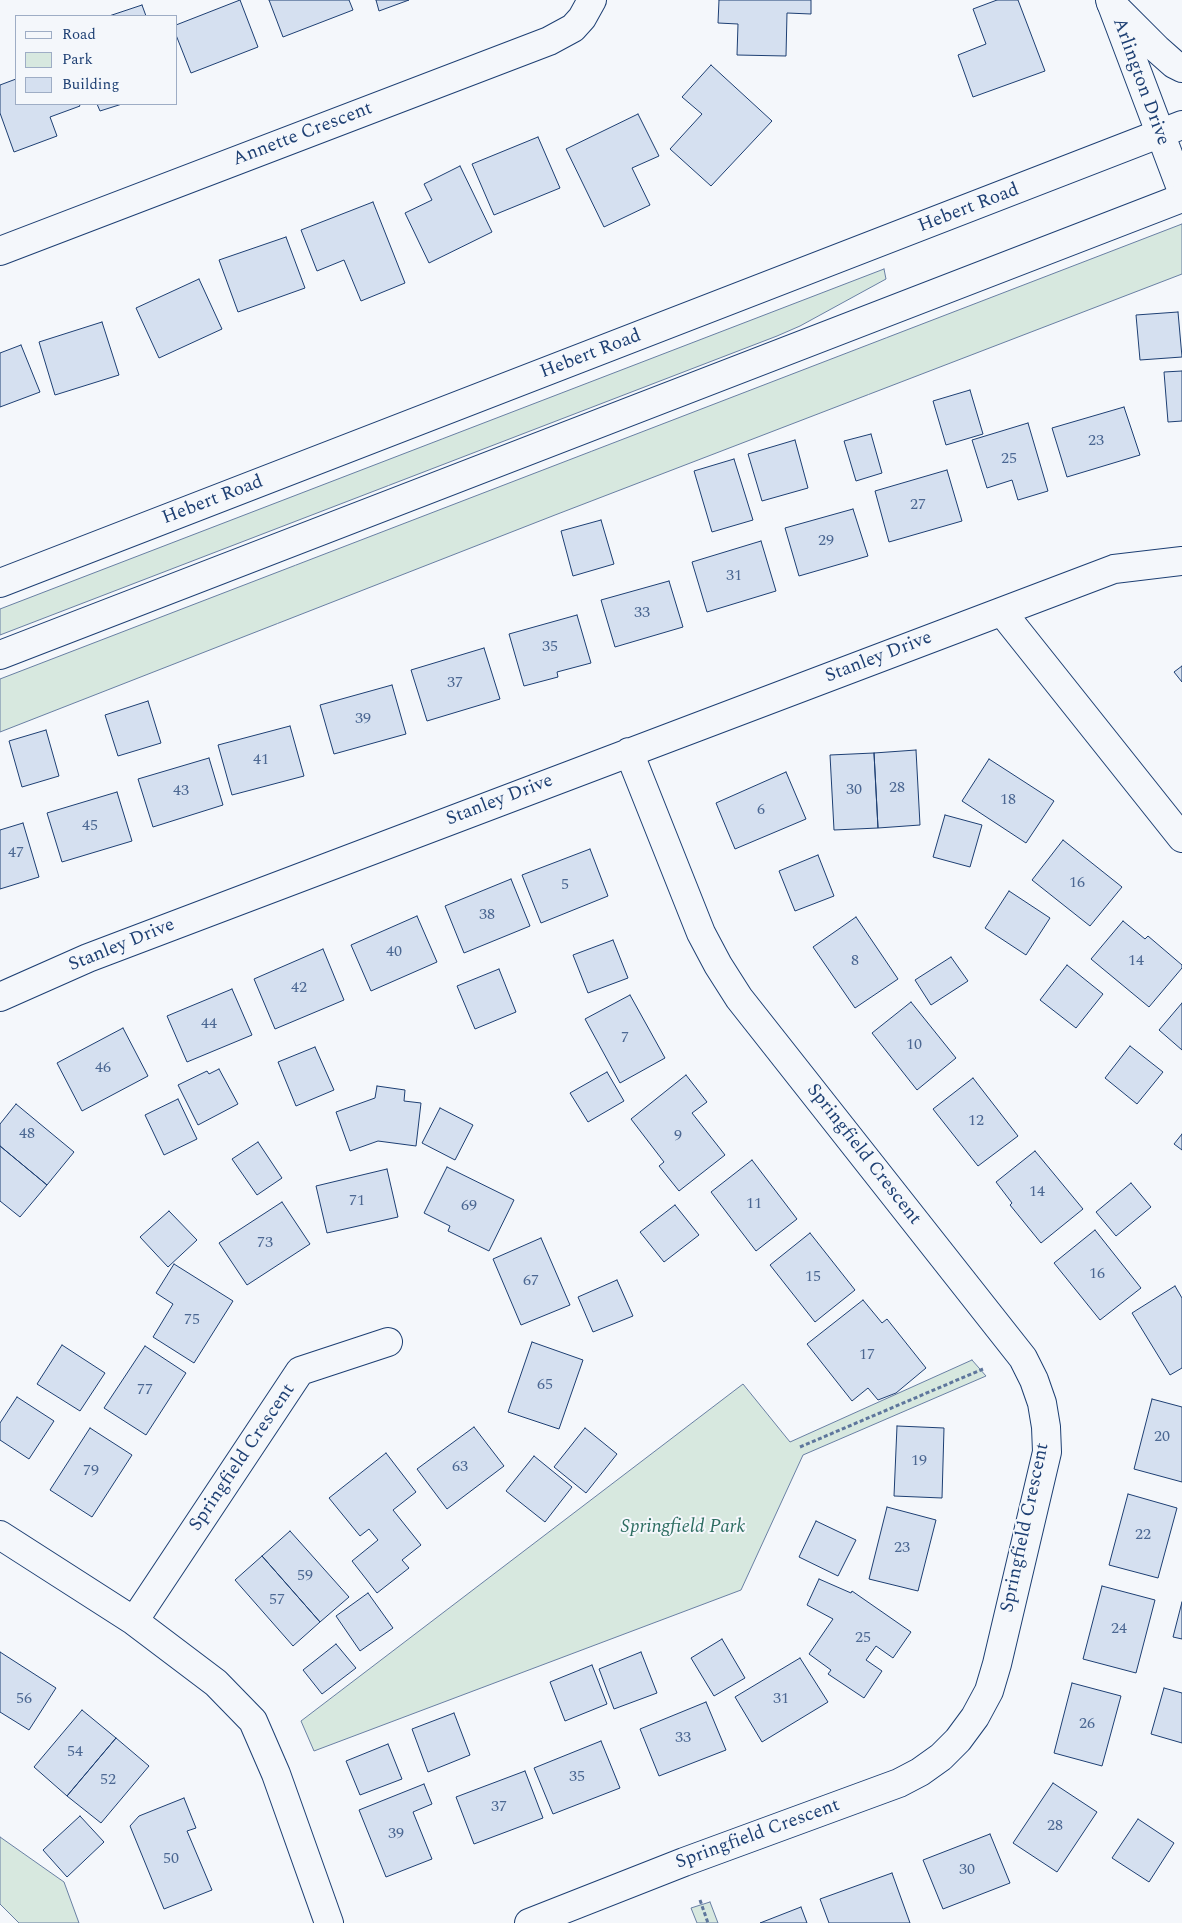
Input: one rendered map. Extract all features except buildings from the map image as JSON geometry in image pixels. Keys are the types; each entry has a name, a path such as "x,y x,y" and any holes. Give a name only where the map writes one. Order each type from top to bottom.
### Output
{"street":[{"name":"Annette Crescent","path":"0,251 550,41 573,28 582,18 592,0"},
{"path":"1111,2 1174,64 1182,68"},
{"name":"Arlington Drive","path":"1111,2 1171,130 1182,191"},
{"name":"Hebert Road","path":"0,583 1171,130"},
{"path":"0,654 1182,198"},
{"name":"Stanley Drive","path":"0,997 88,958 1114,569 1182,561"},
{"path":"1002,612 1182,838"},
{"name":"Springfield Crescent","path":"529,1923 684,1862 899,1783 920,1772 941,1757 958,1740 975,1717 988,1692 997,1664 1047,1452 1046,1427 1042,1403 1034,1380 1023,1358 739,998 718,965 701,933 629,752"},
{"name":"Springfield Crescent","path":"134,1621 300,1371 388,1342"},
{"path":"0,1535 134,1621 216,1683 253,1721 276,1774 329,1923"}],"path":[{"path":"800,1447 983,1369"},
{"path":"700,1900 708,1923"}],"green space":[{"path":"1182,224 1182,274 555,515 0,732 0,679"},
{"path":"884,269 886,279 800,326 777,336 0,635 0,609"},
{"name":"Springfield Park","path":"972,1360 986,1376 803,1455 741,1590 314,1751 301,1721 743,1384 790,1442"},
{"path":"0,1837 64,1882 79,1923 19,1923 0,1904"},
{"path":"710,1902 718,1923 697,1923 691,1908"}]}
